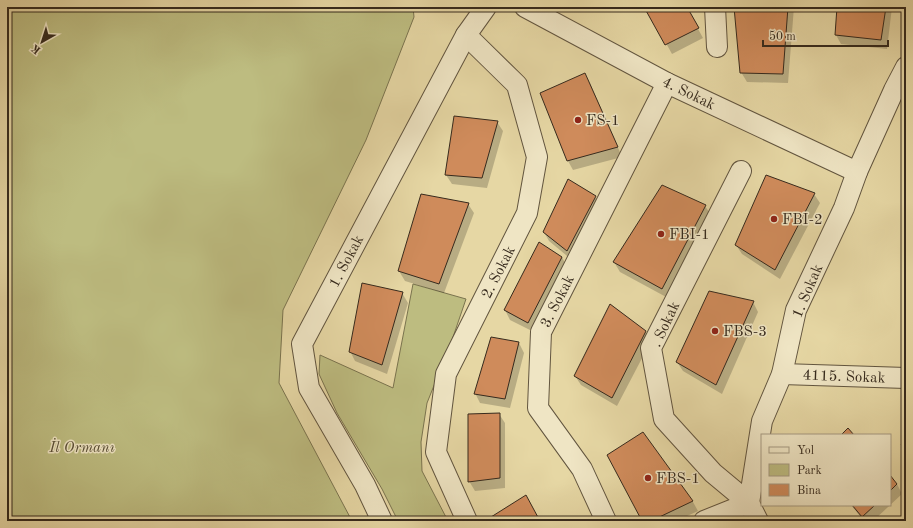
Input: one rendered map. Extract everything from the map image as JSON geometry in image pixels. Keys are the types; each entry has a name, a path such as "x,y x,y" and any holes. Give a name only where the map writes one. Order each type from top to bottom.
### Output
{"street":[{"name":"1. Sokak","path":"382,521 365,485 309,388 302,344 466,35 486,7"},
{"name":"4. Sokak","path":"525,7 667,83 857,172"},
{"path":"715,7 717,48"},
{"name":"2. Sokak","path":"466,35 517,86 537,157 527,213 446,374 436,452 467,521"},
{"name":"1. Sokak","path":"749,503 762,421 782,374 796,310 844,208 857,172 906,67"},
{"name":"3. Sokak","path":"606,521 582,469 538,408 541,332 667,83"},
{"name":". Sokak","path":"741,171 651,348 664,419 713,473 749,503"},
{"name":"4115. Sokak","path":"782,374 906,378"},
{"path":"704,521 749,503 758,521"}],"green space":[{"name":"İl Ormanı","path":"14,7 413,7 414,17 366,140 283,310 279,383 352,521 7,521 7,15"},
{"path":"413,284 466,299 451,343 427,403 421,442 422,471 448,521 398,521 382,489 337,413 319,374 320,355 393,388"}],"building":[{"path":"644,7 687,7 699,28 665,45"},
{"path":"734,7 788,7 783,74 740,73"},
{"path":"837,7 886,7 881,40 835,35"},
{"name":"FS-1","path":"585,73 618,147 567,161 540,93"},
{"path":"454,116 498,121 482,178 445,175"},
{"name":"FBI-2","path":"766,175 815,193 775,270 735,245"},
{"path":"568,179 596,196 567,251 543,232"},
{"name":"FBI-1","path":"662,185 706,205 662,289 613,262"},
{"path":"421,194 469,203 439,284 398,271"},
{"path":"539,242 562,257 528,323 504,310"},
{"path":"362,283 403,292 382,365 349,352"},
{"name":"FBS-3","path":"709,291 754,301 716,385 676,362"},
{"path":"610,304 646,331 612,398 574,376"},
{"path":"491,337 519,342 505,399 474,394"},
{"path":"500,413 500,478 468,482 468,414"},
{"path":"848,428 853,434 842,434"},
{"name":"FBS-1","path":"643,432 693,501 651,521 642,521 607,455"},
{"path":"906,439 906,451 901,444"},
{"path":"891,476 897,484 891,490"},
{"path":"526,495 540,521 492,521 491,517"},
{"path":"853,506 874,506 862,517"}],"place":[{"name":"FS-1","path":"578,120"},
{"name":"FBI-2","path":"774,219"},
{"name":"FBI-1","path":"661,234"},
{"name":"FBS-3","path":"715,331"},
{"name":"FBS-1","path":"648,478"}]}
